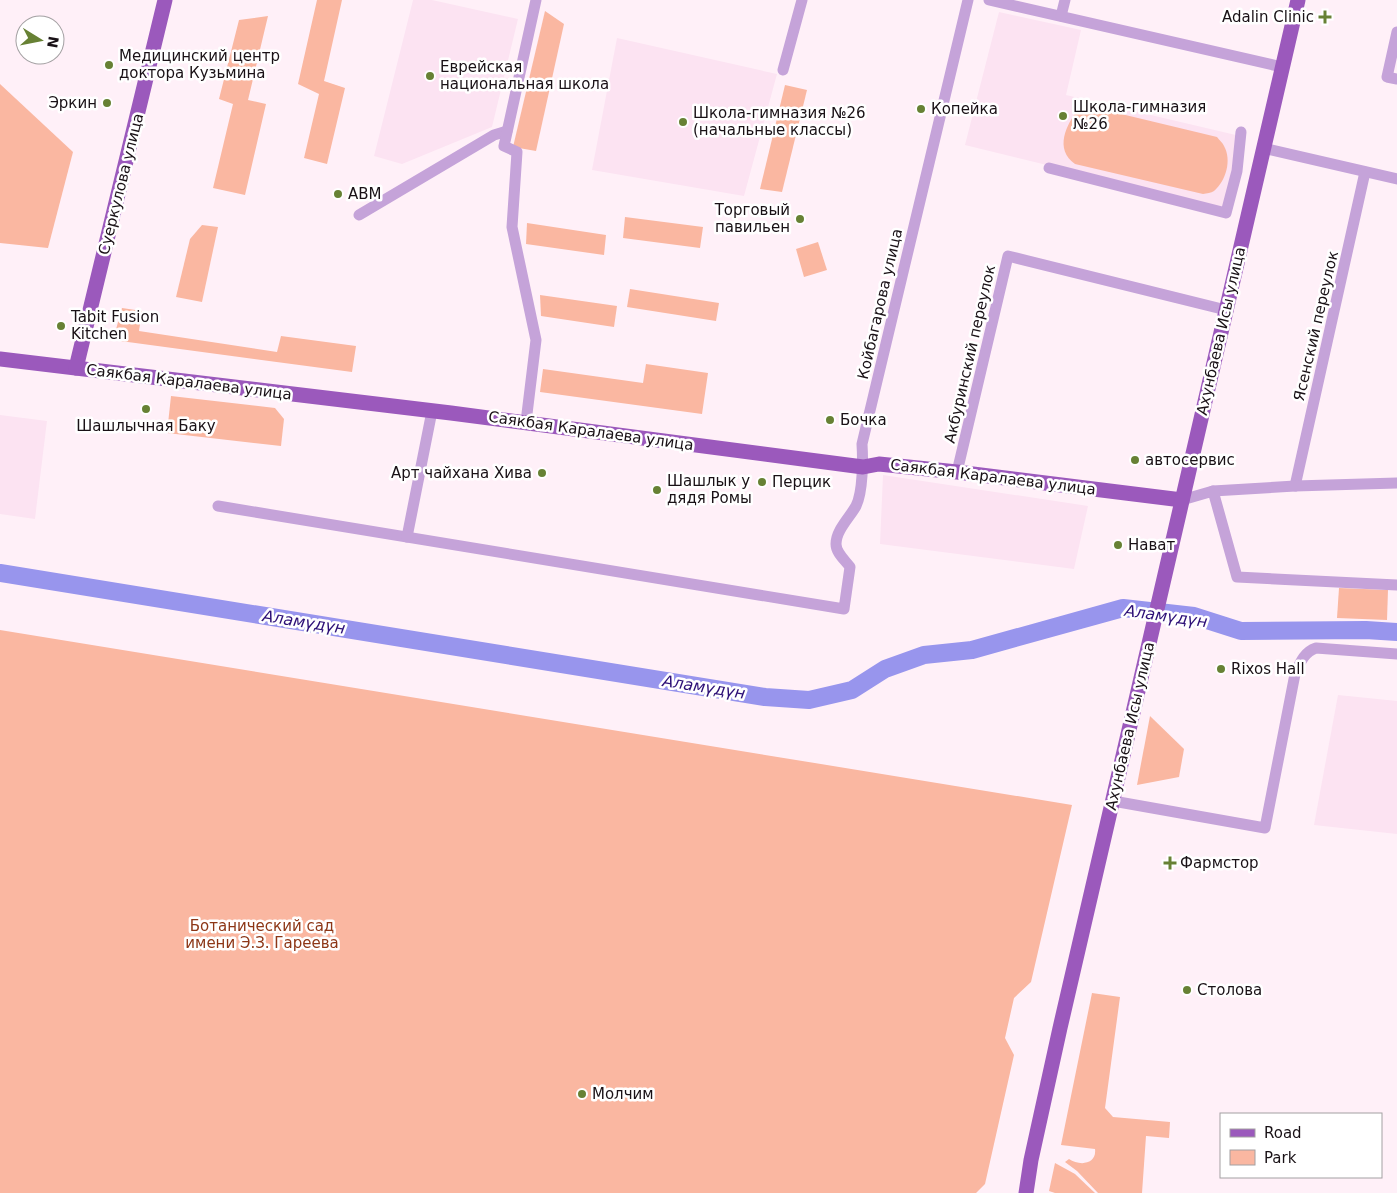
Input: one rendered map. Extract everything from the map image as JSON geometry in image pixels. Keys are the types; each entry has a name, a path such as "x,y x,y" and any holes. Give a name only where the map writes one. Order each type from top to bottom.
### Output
{"main road":[{"name":"Суеркулова улица","path":"76,368 165,0"},
{"name":"Ахунбаева Исы улица","path":"1026,1193 1031,1160 1147,649 1298,0"},
{"name":"Саякбая Каралаева улица","path":"0,359 526,422 863,467 879,464 957,472 1182,500"},
{"name":"Ахунбаева Исы улица","path":"1015,1193 1031,1160"},
{"path":"1031,1160 1033,1193"}],"street":[{"path":"526,422 536,340 512,227 517,152 504,146 536,0"},
{"path":"783,70 802,0"},
{"name":"Койбагарова улица","path":"408,537 844,609 850,567 837,550 836,542 848,516 856,505 863,467 862,444 968,0"},
{"path":"989,0 1282,67"},
{"path":"1061,16 1065,0"},
{"path":"1392,78 1397,32"},
{"path":"359,215 494,134 507,131"},
{"path":"1049,168 1226,213 1237,171 1242,132"},
{"path":"1264,148 1397,179"},
{"name":"Ясенский переулок","path":"1295,486 1366,172"},
{"name":"Акбуринский переулок","path":"957,472 1008,256 1226,310"},
{"path":"218,506 408,537 432,411"},
{"path":"1182,500 1213,491 1397,483"},
{"path":"1213,491 1237,577 1397,585"},
{"path":"1113,801 1265,828 1295,674 1308,650 1316,648 1397,654"}],"shaded area":[{"path":"413,0 432,0 518,19 492,127 402,164 374,156"},
{"name":"Школа-гимназия №26","path":"999,12 1081,30 1066,95 1240,136 1223,208 965,145"},
{"name":"Школа-гимназия №26 (начальные классы)","path":"617,38 777,74 744,196 592,170"},
{"path":"0,415 47,421 35,519 0,514"},
{"path":"883,475 1088,506 1074,569 880,544"},
{"path":"1338,695 1397,701 1397,834 1314,825"}],"green space":[{"path":"317,0 342,0 324,81 345,88 327,164 304,158 319,94 298,84"},
{"path":"545,11 564,24 536,151 513,147"},
{"path":"268,16 248,100 266,104 245,195 213,188 233,104 219,99 239,20"},
{"path":"0,84 73,152 48,248 0,243"},
{"path":"785,85 807,90 782,192 760,189"},
{"path":"1088,106 1217,137 1223,145 1228,158 1222,182 1214,191 1203,194 1075,164 1065,151 1064,137 1066,129 1079,108"},
{"path":"625,217 703,227 700,248 623,238"},
{"path":"527,223 606,235 604,255 526,244"},
{"path":"202,225 218,227 202,302 176,297 190,239"},
{"path":"818,242 827,270 804,277 796,249"},
{"path":"630,289 719,303 716,321 627,307"},
{"path":"540,295 617,306 614,327 541,316"},
{"path":"122,308 142,311 139,331 277,352 281,336 356,346 352,372 113,340"},
{"path":"646,364 708,373 702,414 540,392 543,369 643,383"},
{"path":"171,396 275,408 284,419 281,446 167,433"},
{"path":"1339,588 1388,590 1387,620 1337,618"},
{"name":"Ботанический сад имени Э.З. Гареева","path":"0,630 1072,805 1031,982 1014,998 1005,1038 1014,1055 985,1184 976,1193 0,1193"},
{"path":"1150,716 1184,749 1179,777 1137,785"},
{"path":"1092,993 1120,997 1105,1108 1113,1117 1170,1122 1169,1138 1146,1136 1142,1193 1098,1193 1077,1171 1065,1162 1069,1159 1078,1163 1086,1163 1095,1154 1095,1149 1061,1145"},
{"path":"1055,1163 1075,1174 1095,1193 1055,1193 1049,1191"}],"waterway":[{"name":"Аламүдүн","path":"0,573 765,697 809,700 852,690 885,669 924,655 972,650 1123,608 1194,616 1241,631 1366,630 1397,632"}],"place":[{"name":"Adalin Clinic","path":"1325,17"},
{"name":"Медицинский центр доктора Кузьмина","path":"109,65"},
{"name":"Еврейская национальная школа","path":"430,76"},
{"name":"Эркин","path":"107,103"},
{"name":"Копейка","path":"921,109"},
{"name":"Школа-гимназия №26","path":"1063,116"},
{"name":"Школа-гимназия №26 (начальные классы)","path":"683,122"},
{"name":"ABM","path":"338,194"},
{"name":"Торговый павильен","path":"800,219"},
{"name":"Tabit Fusion Kitchen","path":"61,326"},
{"name":"Шашлычная Баку","path":"146,409"},
{"name":"Бочка","path":"830,420"},
{"name":"автосервис","path":"1135,460"},
{"name":"Арт чайхана Хива","path":"542,473"},
{"name":"Перцик","path":"762,482"},
{"name":"Шашлык у дядя Ромы","path":"657,490"},
{"name":"Нават","path":"1118,545"},
{"name":"Rixos Hall","path":"1221,669"},
{"name":"Фармстор","path":"1170,863"},
{"name":"Столова","path":"1187,990"},
{"name":"Молчим","path":"582,1094"}]}
